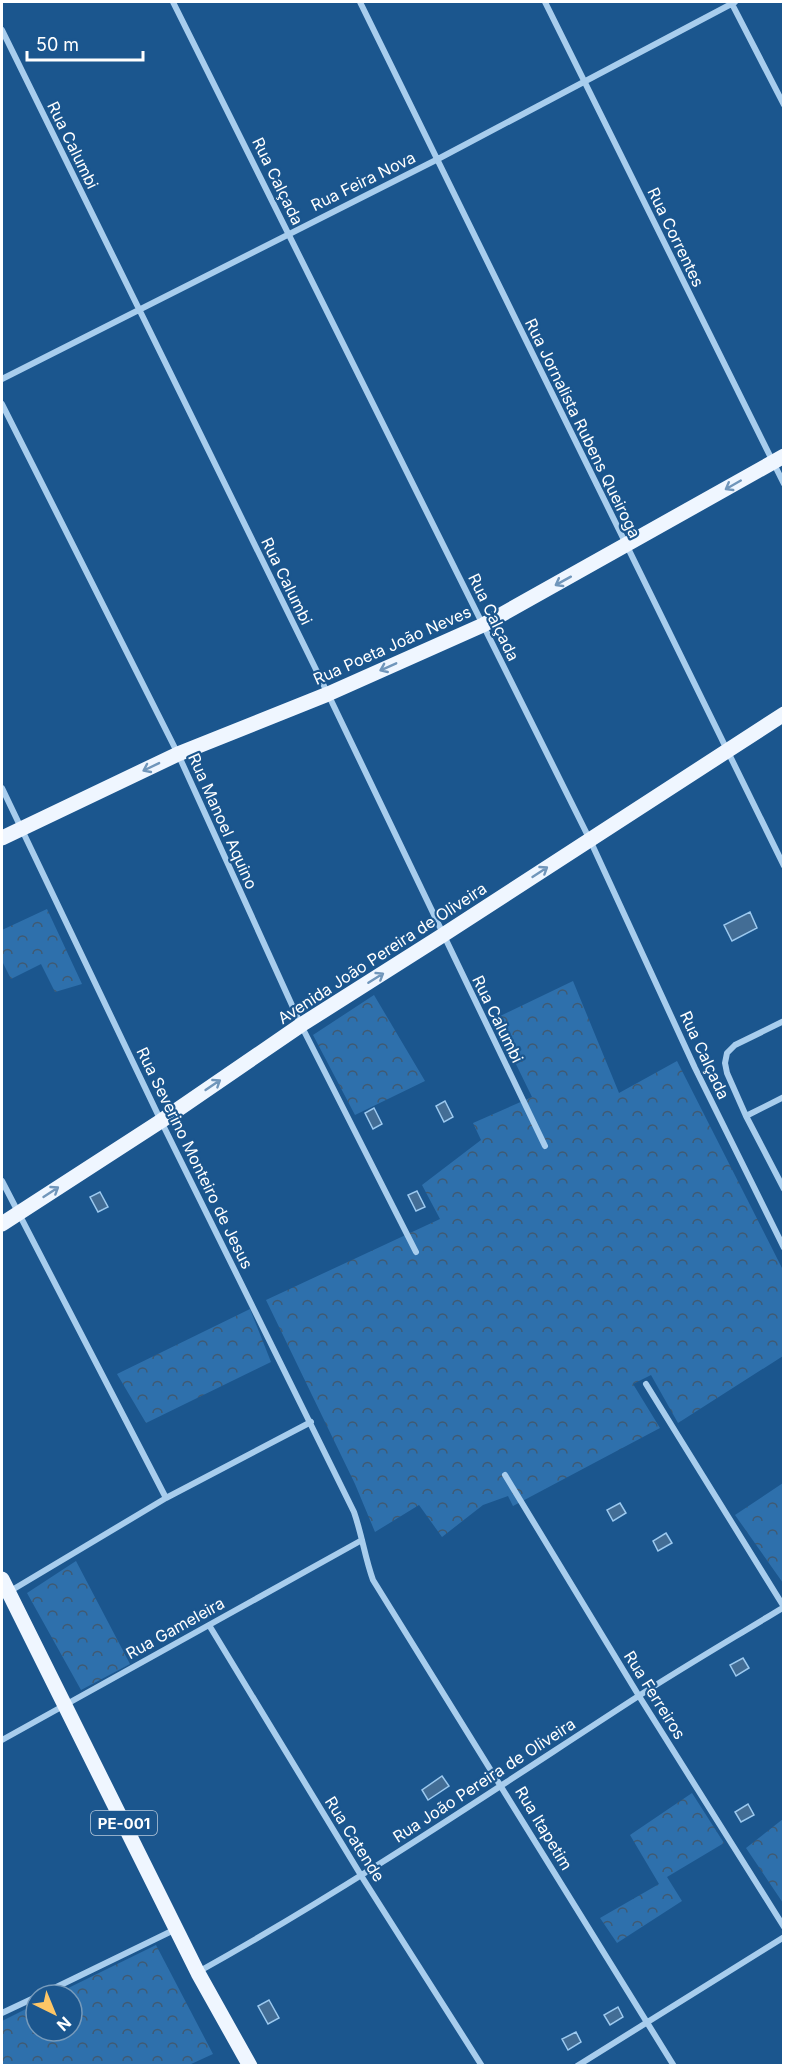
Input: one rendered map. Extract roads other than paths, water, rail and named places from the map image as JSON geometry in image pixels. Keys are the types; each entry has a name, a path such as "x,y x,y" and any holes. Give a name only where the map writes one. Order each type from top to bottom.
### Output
{"main road":[{"name":"Rua Poeta João Neves","path":"2,838 178,754 328,694 483,625 778,459"},
{"name":"Avenida João Pereira de Oliveira","path":"2,1224 301,1025 783,714"},
{"name":"PE-001","path":"4,1589 198,1972 250,2066"}],"street":[{"name":"Rua Calçada","path":"173,2 590,840 695,1068 783,1248"},
{"name":"Rua Jornalista Rubens Queiroga","path":"360,2 728,749 783,866"},
{"name":"Rua Correntes","path":"545,2 778,459 783,484"},
{"name":"Rua Feira Nova","path":"2,379 438,159 733,2"},
{"path":"733,2 783,105"},
{"name":"Rua Calumbi","path":"2,30 328,694 545,1146"},
{"name":"Rua Manoel Aquino","path":"2,404 178,754 301,1025 416,1252"},
{"name":"Rua Severino Monteiro de Jesus","path":"2,788 161,1120 311,1422 354,1512 362,1540"},
{"path":"783,1021 735,1045 728,1053 725,1063 727,1073 746,1116 781,1178 783,1189"},
{"path":"746,1116 783,1097"},
{"path":"2,1181 166,1498"},
{"path":"646,1384 783,1607"},
{"path":"4,1589 166,1498 311,1422"},
{"name":"Rua Ferreiros","path":"506,1475 639,1696 783,1927"},
{"name":"Rua Gameleira","path":"2,1740 362,1540"},
{"name":"Rua Itapetim","path":"362,1540 366,1562 374,1580 674,2066"},
{"name":"Rua João Pereira de Oliveira","path":"198,1972 362,1876 639,1696 783,1607"},
{"name":"Rua Catende","path":"209,1625 362,1876 482,2066"},
{"path":"65,1983 176,1929"},
{"path":"577,2066 783,1937"},
{"path":"2,2013 24,2003"}]}
